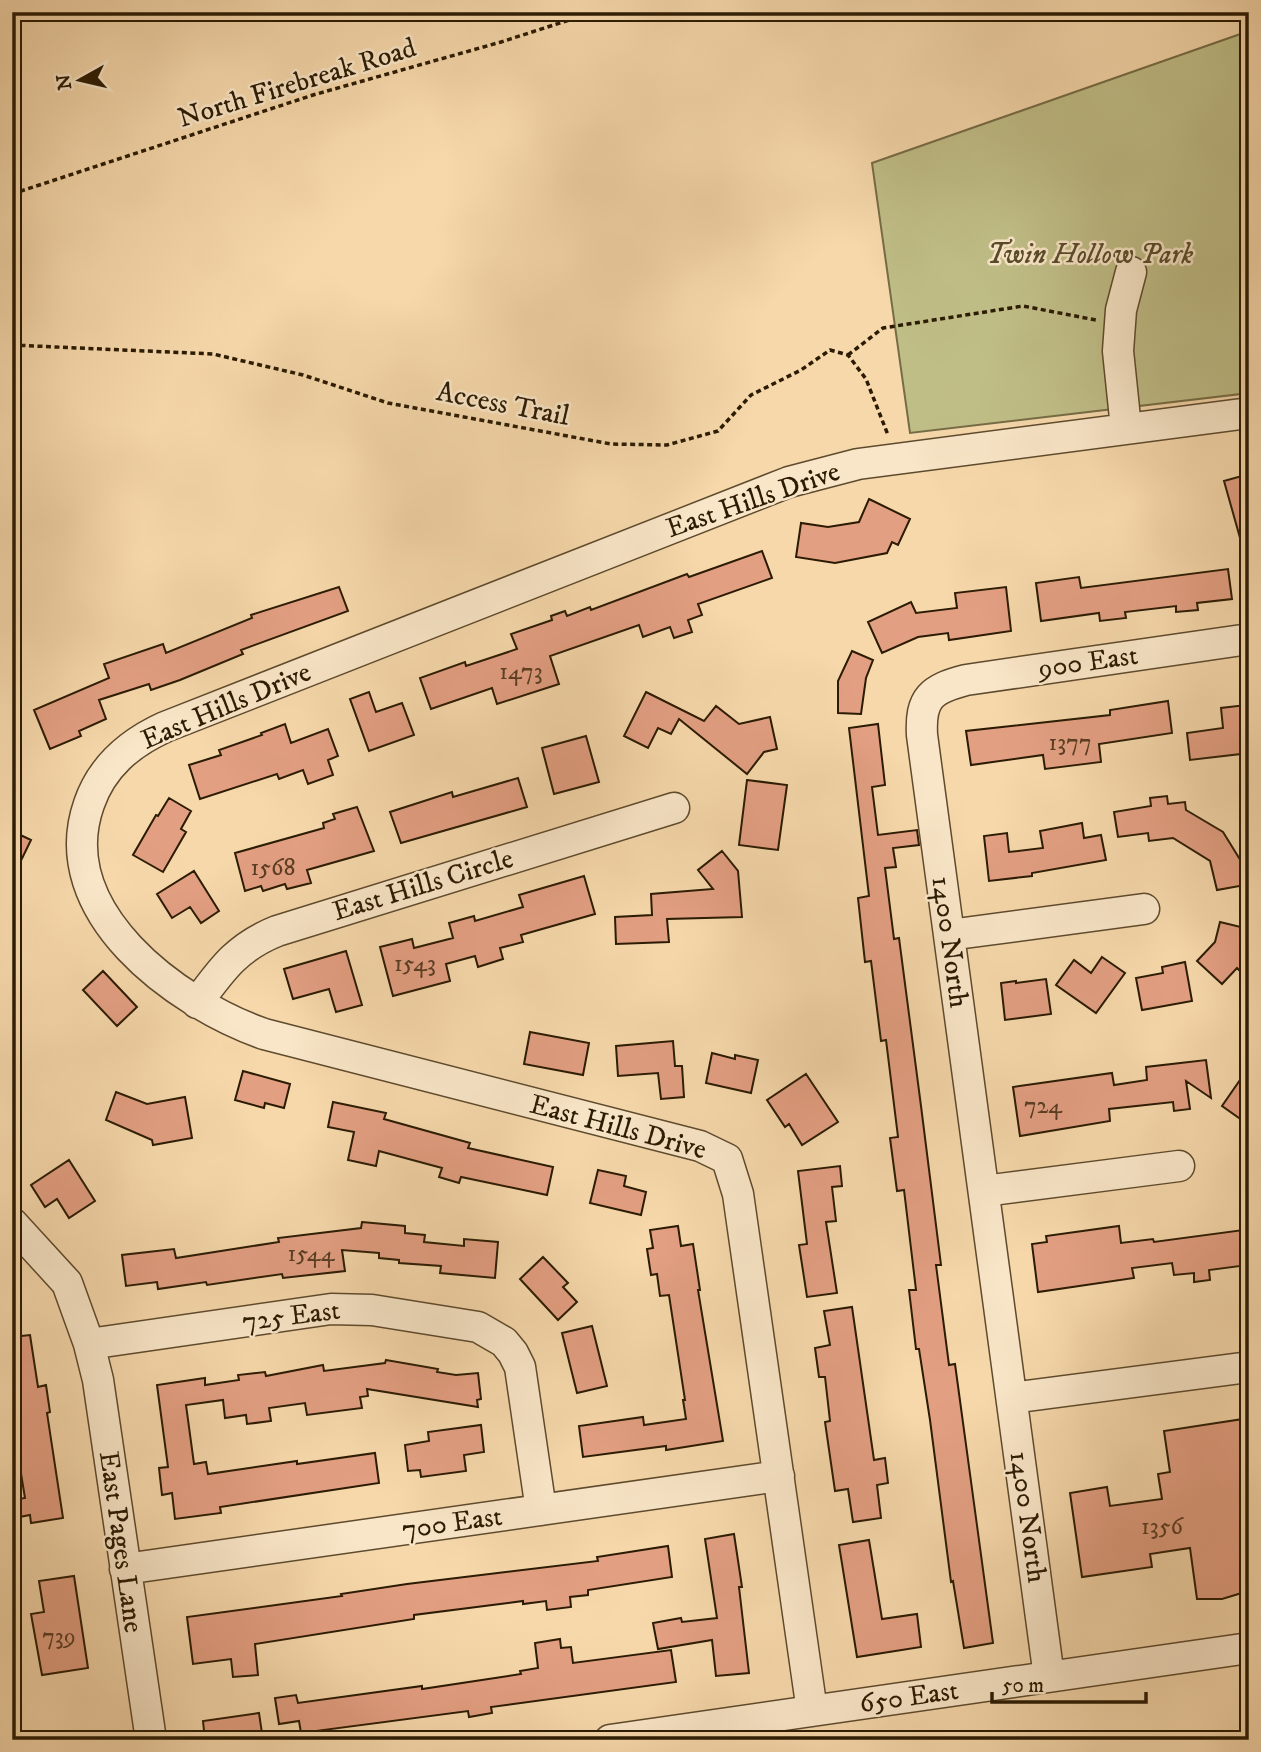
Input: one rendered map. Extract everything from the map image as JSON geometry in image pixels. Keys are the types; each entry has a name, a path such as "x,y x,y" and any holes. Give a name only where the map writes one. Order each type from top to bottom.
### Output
{"street":[{"path":"1126,428 1118,351 1121,310 1131,272"},
{"name":"East Hills Drive","path":"812,1711 738,1194 727,1159 700,1146 264,1034 197,1003 147,965 123,939 99,905 84,866 83,827 92,795 109,766 135,743 165,727 789,482 835,468 1249,413"},
{"name":"900 East","path":"929,695 940,688 966,680 1249,639"},
{"name":"1400 North","path":"929,695 923,707 922,735 1049,1676"},
{"name":"East Hills Circle","path":"197,1003 230,960 243,948 277,931 674,808"},
{"path":"949,935 1144,909"},
{"path":"984,1191 1179,1166"},
{"name":"East Pages Lane","path":"12,1223 67,1283 89,1344 97,1380 151,1740"},
{"name":"725 East","path":"89,1344 331,1309 372,1310 478,1327 504,1342 520,1367 541,1510"},
{"path":"1012,1398 1249,1367"},
{"name":"700 East","path":"125,1569 779,1476"},
{"name":"650 East","path":"610,1740 1249,1648"}],"path":[{"name":"North Firebreak Road","path":"12,194 313,95 501,42 594,12"},
{"path":"898,459 866,379 848,355 883,328 1023,306 1119,325"},
{"name":"Access Trail","path":"12,345 213,354 303,375 388,403 611,444 667,445 718,431 751,395 801,370 830,350 848,355"}],"green space":[{"name":"Twin Hollow Park","path":"1249,31 1249,393 910,433 872,163"}],"building":[{"path":"1249,474 1249,551 1244,552 1224,481"},
{"path":"869,499 910,519 898,545 892,542 887,553 835,563 796,557 801,523 828,527 859,522"},
{"path":"762,551 772,578 698,604 702,615 688,620 692,632 674,638 670,627 643,637 639,625 550,656 559,684 497,704 492,688 431,709 420,678 465,662 466,666 517,649 511,634 552,620 551,616 565,611 567,616 590,607 591,610 687,574 689,577"},
{"path":"1228,569 1232,599 1197,603 1198,610 1176,612 1176,606 1125,612 1126,618 1100,621 1099,613 1041,621 1036,583 1079,577 1081,588"},
{"path":"339,587 348,611 241,650 243,654 180,680 151,690 149,684 99,700 106,719 79,731 81,736 50,749 34,710 109,678 104,664 163,644 166,653 252,618 251,615"},
{"path":"1006,587 1011,631 949,640 948,633 918,637 882,653 868,622 911,602 916,613 957,608 955,593"},
{"path":"852,651 873,660 866,678 861,714 838,713 838,681"},
{"path":"369,692 376,712 402,703 414,735 369,751 350,699"},
{"path":"646,692 704,721 716,706 739,724 770,717 777,749 764,752 747,774 679,719 671,734 658,728 648,748 624,736"},
{"path":"1168,701 1172,733 1099,744 1101,762 1045,769 1043,755 971,765 966,731 1110,715 1110,710"},
{"path":"1246,705 1249,753 1190,760 1187,733 1223,728 1221,708"},
{"path":"285,724 291,743 328,729 338,756 328,760 333,775 308,784 303,770 279,779 277,774 200,799 189,765 221,755 219,750"},
{"path":"878,724 885,785 872,787 878,835 917,830 919,845 893,848 896,867 885,868 894,939 899,938 921,1106 941,1265 936,1265 949,1365 955,1364 993,1643 964,1648 953,1581 951,1582 919,1349 916,1349 909,1290 916,1290 904,1190 897,1191 890,1138 898,1137 886,1040 881,1041 871,961 865,962 858,898 869,896 849,728"},
{"path":"586,736 599,782 554,794 542,748"},
{"path":"518,778 527,807 401,843 390,812 452,792 453,797"},
{"path":"747,780 787,785 778,850 739,845"},
{"path":"1167,796 1168,804 1185,802 1186,810 1223,832 1244,866 1241,868 1245,885 1217,890 1210,861 1173,838 1149,841 1148,833 1118,837 1114,812 1151,806 1150,798"},
{"path":"169,798 191,811 181,829 186,832 163,872 133,855"},
{"path":"357,807 374,851 307,870 311,883 287,889 285,884 263,891 261,886 245,891 235,853 324,828 323,823 335,819 333,814"},
{"path":"1082,823 1084,838 1101,835 1106,860 1032,873 1032,876 989,881 984,836 1007,833 1009,852 1043,848 1040,831"},
{"path":"12,831 31,840 12,879"},
{"path":"722,851 738,871 742,917 667,919 669,942 616,944 615,917 652,915 651,894 713,889 698,870"},
{"path":"194,871 219,911 201,923 190,907 172,918 157,894"},
{"path":"584,876 595,914 521,935 523,942 500,948 503,959 478,967 475,956 446,964 450,981 393,996 380,947 412,939 414,948 453,938 449,923 474,916 475,921 523,907 519,895"},
{"path":"1220,922 1249,929 1249,961 1240,971 1237,968 1222,984 1197,961 1215,942"},
{"path":"346,951 362,1005 336,1012 329,989 293,999 284,969"},
{"path":"1102,957 1125,973 1096,1013 1056,985 1074,960 1091,973"},
{"path":"1185,962 1192,1001 1142,1010 1136,978 1163,973 1162,967"},
{"path":"103,971 137,1007 117,1026 83,990"},
{"path":"1046,979 1051,1014 1005,1020 1001,983"},
{"path":"530,1032 589,1043 583,1075 524,1064"},
{"path":"673,1041 675,1066 682,1066 684,1097 661,1099 658,1073 618,1076 616,1046"},
{"path":"712,1053 735,1059 735,1055 758,1060 751,1093 706,1083"},
{"path":"1206,1060 1211,1098 1186,1081 1190,1109 1174,1111 1173,1102 1109,1109 1110,1121 1020,1136 1013,1087 1112,1073 1114,1085 1147,1080 1146,1067"},
{"path":"1249,1067 1249,1125 1222,1106"},
{"path":"243,1071 290,1084 284,1108 265,1103 264,1108 235,1100"},
{"path":"806,1074 838,1122 802,1145 789,1124 785,1127 767,1100"},
{"path":"116,1092 147,1104 185,1097 192,1138 153,1145 152,1140 106,1120"},
{"path":"333,1102 386,1113 384,1119 470,1143 468,1148 553,1167 547,1195 461,1177 459,1183 439,1177 442,1168 379,1151 376,1166 348,1160 354,1132 328,1127"},
{"path":"69,1160 95,1201 69,1218 57,1199 45,1207 31,1185"},
{"path":"840,1166 842,1186 832,1187 836,1221 826,1222 837,1293 807,1297 799,1245 807,1244 798,1171"},
{"path":"598,1170 626,1176 624,1186 646,1192 641,1215 590,1203"},
{"path":"362,1222 405,1226 405,1233 425,1235 424,1242 464,1246 464,1239 498,1242 495,1278 440,1273 441,1266 399,1263 399,1260 379,1258 379,1253 342,1250 345,1271 283,1278 282,1274 158,1289 157,1282 126,1286 122,1255 174,1249 176,1258 279,1242 278,1238 361,1228"},
{"path":"678,1226 681,1246 693,1244 723,1441 666,1450 666,1446 583,1457 579,1426 643,1417 644,1425 686,1419 669,1295 660,1296 657,1274 651,1275 647,1249 653,1248 650,1230"},
{"path":"1119,1226 1121,1243 1153,1239 1154,1242 1243,1230 1248,1265 1209,1270 1210,1280 1194,1282 1194,1273 1174,1275 1172,1263 1132,1268 1134,1278 1038,1292 1032,1244 1047,1242 1046,1236"},
{"path":"543,1257 568,1283 563,1287 577,1302 558,1320 520,1279"},
{"path":"852,1307 874,1460 885,1458 888,1483 877,1485 881,1518 853,1522 848,1489 835,1491 825,1422 830,1421 825,1377 819,1377 815,1348 830,1345 824,1311"},
{"path":"592,1326 607,1386 577,1393 562,1333"},
{"path":"30,1335 38,1387 46,1385 50,1412 47,1413 63,1518 31,1523 30,1515 14,1518 12,1509 12,1500 25,1498 12,1419 12,1337"},
{"path":"386,1360 456,1375 478,1373 481,1399 477,1400 478,1407 367,1389 368,1396 360,1397 362,1408 307,1415 305,1403 269,1408 271,1421 247,1424 246,1415 225,1418 223,1400 186,1405 194,1464 206,1462 208,1474 375,1453 379,1483 220,1507 221,1513 175,1519 172,1493 162,1495 159,1468 168,1467 157,1385 205,1378 205,1385 239,1380 238,1375 265,1372 266,1376 323,1365 324,1371 385,1363"},
{"path":"1243,1419 1249,1460 1249,1569 1241,1570 1245,1592 1222,1599 1197,1599 1190,1548 1150,1554 1152,1567 1082,1577 1070,1493 1107,1487 1110,1506 1162,1499 1158,1474 1170,1472 1164,1431"},
{"path":"481,1425 484,1452 464,1455 466,1471 421,1477 420,1470 408,1471 405,1445 429,1441 428,1432"},
{"path":"734,1534 742,1587 739,1587 749,1673 716,1676 712,1640 658,1649 653,1623 681,1618 682,1622 717,1618 705,1539"},
{"path":"869,1540 882,1619 917,1614 921,1647 857,1657 839,1545"},
{"path":"668,1546 672,1577 588,1590 588,1595 570,1597 571,1607 547,1610 546,1601 523,1604 523,1601 414,1615 414,1619 255,1644 258,1675 233,1677 231,1659 193,1664 187,1617 342,1596 341,1594 407,1584 598,1561 597,1557"},
{"path":"74,1576 88,1668 42,1675 31,1614 44,1612 39,1581"},
{"path":"560,1639 561,1648 571,1647 573,1663 671,1650 676,1682 491,1707 492,1713 469,1717 468,1711 301,1733 299,1721 279,1724 275,1698 296,1695 298,1703 422,1686 422,1689 521,1674 520,1671 538,1668 535,1643"},
{"path":"259,1713 263,1740 205,1740 203,1721"}]}
